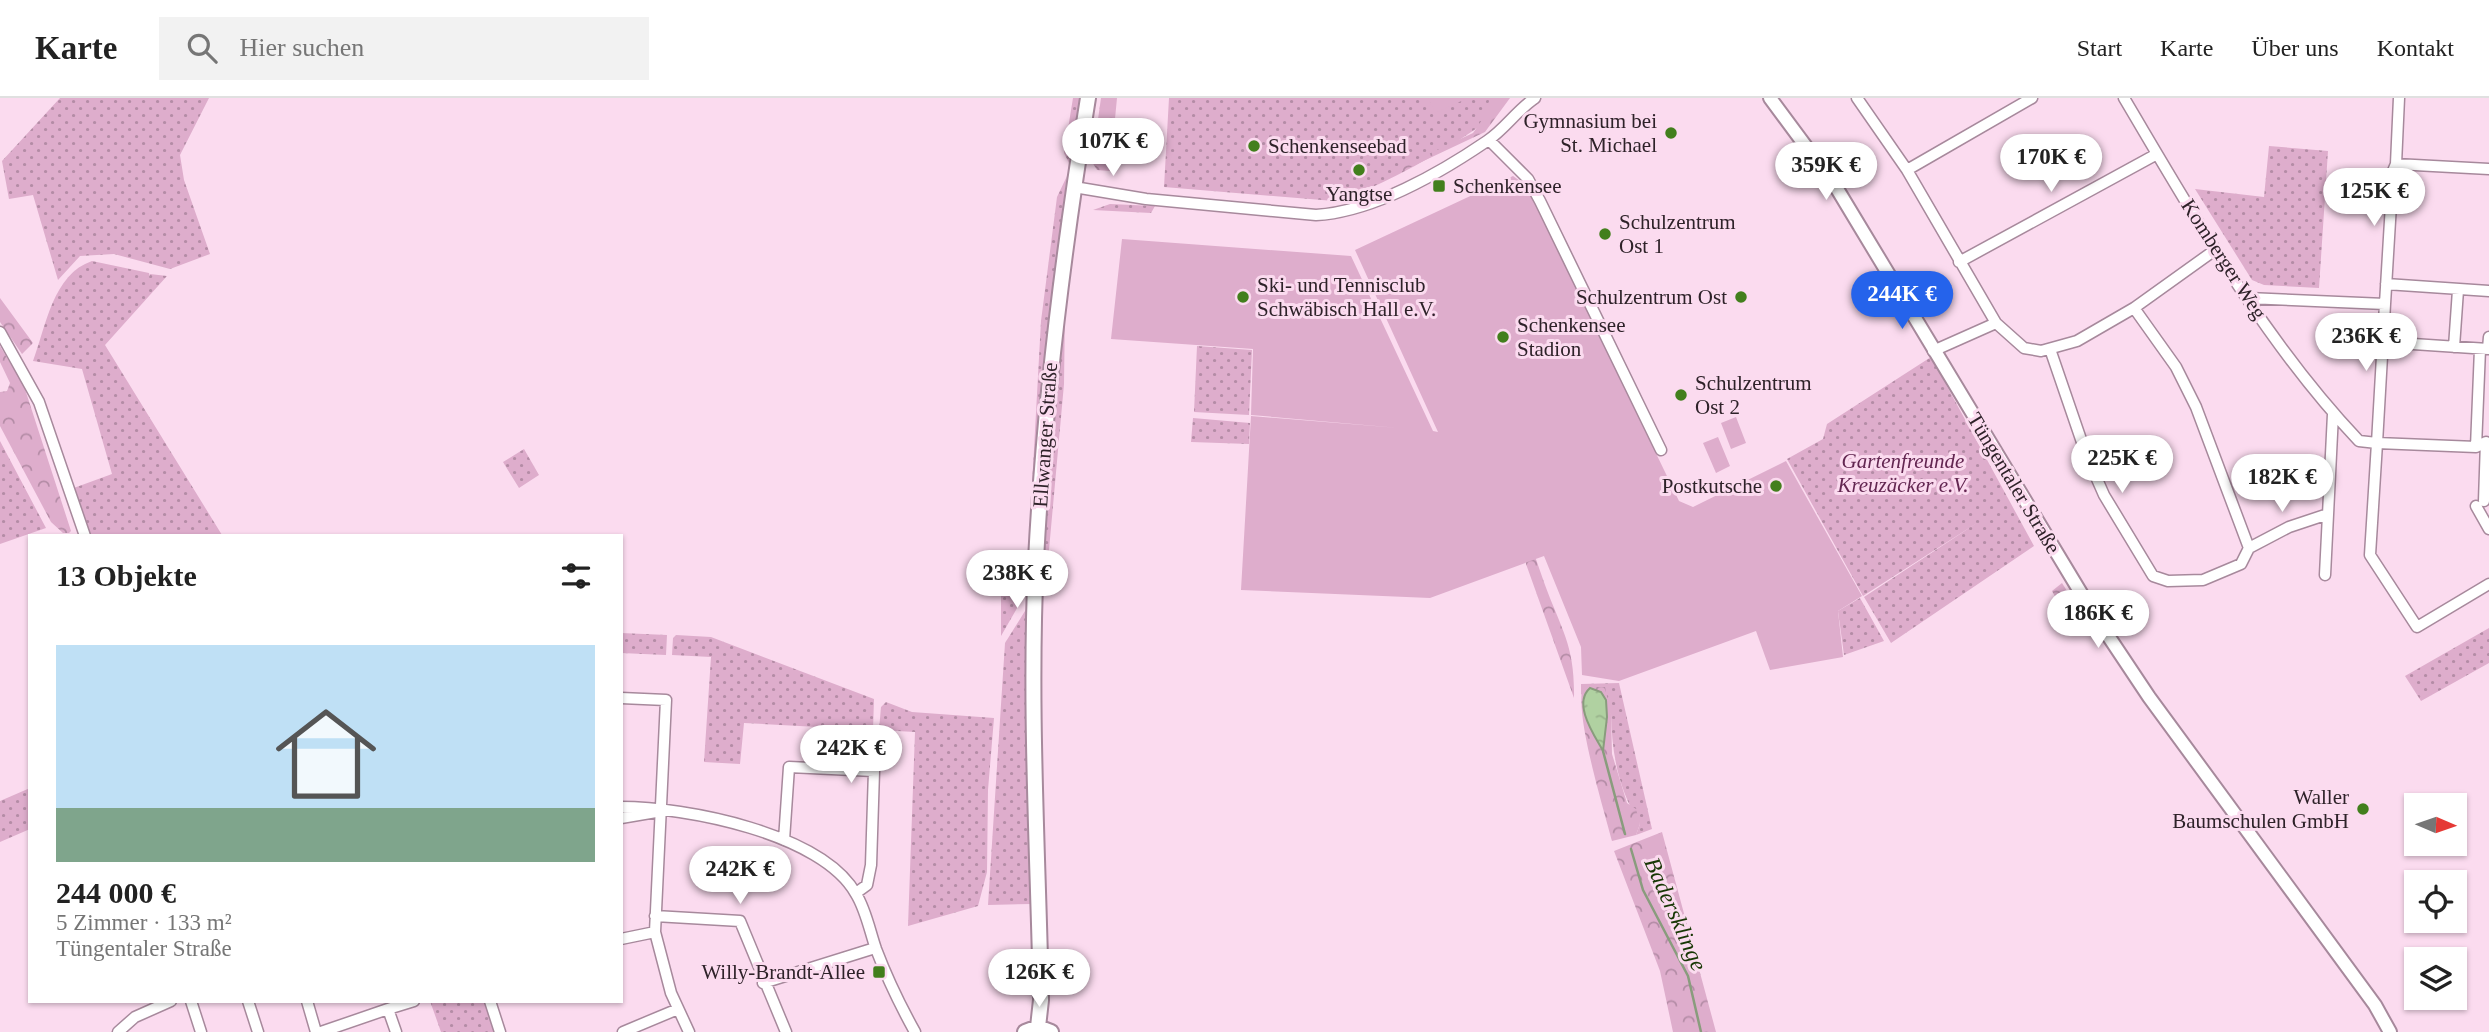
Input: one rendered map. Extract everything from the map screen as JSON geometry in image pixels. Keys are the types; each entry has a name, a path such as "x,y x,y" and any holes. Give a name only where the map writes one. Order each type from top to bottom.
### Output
{"main road":[{"name":"Ellwanger Straße","path":"1038,1030 1041,986 1034,727 1036,562 1046,397 1088,98"}],"street":[{"path":"1074,187 1146,199 1316,215 1339,214 1374,202 1432,174 1489,140 1523,102 1535,98"},
{"name":"Tüngentaler Straße","path":"1770,98 1836,187 2100,624 2150,698 2375,1005 2390,1032"},
{"path":"1857,98 1907,170 1996,323 2024,348 2050,349 2077,341 2134,308 2215,250"},
{"path":"1907,170 2032,98"},
{"name":"Komberger Weg","path":"2124,98 2215,250 2333,414 2359,442 2377,443"},
{"path":"2399,98 2370,555 2417,627 2489,584"},
{"path":"1489,140 1528,179 1661,450"},
{"path":"1959,262 2157,154"},
{"path":"2396,164 2489,169"},
{"path":"2386,284 2489,291"},
{"path":"2454,347 2458,290"},
{"path":"2248,298 2385,304"},
{"path":"2134,308 2176,367 2196,407 2249,548"},
{"path":"1933,351 1996,323"},
{"path":"0,332 39,402 84,534"},
{"path":"2489,337 2484,349 2484,444 2480,504 2489,529"},
{"path":"2383,342 2484,349"},
{"path":"2050,349 2086,454 2104,495 2153,576 2182,582 2203,580 2241,564 2249,548 2289,527 2328,514"},
{"path":"2325,575 2333,414"},
{"path":"2377,443 2484,444"},
{"path":"623,698 666,701 655,932 678,1009 690,1032"},
{"path":"784,840 789,767 874,771 871,865 867,885 856,893"},
{"path":"623,807 702,815 784,840 824,863 856,893 876,948 915,1032"},
{"path":"623,818 660,811"},
{"path":"655,916 740,921 763,983 786,1032"},
{"path":"623,939 655,932"},
{"path":"763,983 876,948"},
{"path":"118,1032 135,1017 166,1003"},
{"path":"192,1003 201,1032"},
{"path":"249,1003 258,1032"},
{"path":"308,1003 318,1032 408,1003"},
{"path":"491,1003 500,1032"},
{"path":"388,1009 396,1032"},
{"path":"623,1032 678,1009"}],"green space":[{"path":"60,98 209,98 180,155 184,180 210,254 170,269 114,254 80,256 58,280 33,195 9,199 2,161"},
{"path":"1073,98 1081,98 1069,163 1064,153"},
{"path":"1101,98 1117,98 1110,171 1097,170 1092,162"},
{"path":"1169,98 1497,98 1488,118 1461,139 1390,179 1334,201 1164,187"},
{"path":"1428,98 1468,98 1435,113"},
{"path":"1490,98 1510,98 1485,132 1398,173 1397,169 1473,133 1484,117"},
{"path":"2269,146 2328,151 2319,288 2264,285 2252,280 2195,189 2264,197"},
{"path":"1067,176 1050,308 1028,559 1041,321 1057,197"},
{"path":"1513,176 1527,186 1679,501 1693,507 1786,461 1862,596 1838,611 1843,657 1770,670 1756,631 1619,681 1582,675 1581,647 1544,556 1430,598 1241,590 1251,416 1399,428 1251,415 1253,349 1111,339 1122,239 1351,256 1433,431 1438,432 1355,250"},
{"path":"1110,204 1155,206 1151,213 1093,210"},
{"path":"92,261 149,273 150,277 150,274 167,276 105,345 221,534 89,534 71,489 112,474 82,369 33,361 53,303 68,277"},
{"path":"0,298 33,343 22,354 0,322"},
{"path":"1065,309 1064,384 1048,561 1043,557 1049,439"},
{"path":"0,346 24,386 71,531 69,533 63,533 51,522 0,426 0,392 7,391 10,383 0,362"},
{"path":"1197,346 1252,350 1249,415 1194,412"},
{"name":"Gartenfreunde Kreuzäcker e.V.","path":"1931,357 2034,546 1891,643 1864,597 1980,521 1863,596 1787,459 1823,439 1827,424"},
{"path":"1736,417 1746,443 1731,449 1721,423"},
{"path":"1193,418 1250,423 1249,444 1191,442"},
{"path":"1718,437 1730,466 1716,473 1703,443"},
{"path":"0,441 46,528 0,544"},
{"path":"524,449 539,475 519,488 503,462"},
{"path":"1518,509 1570,652 1574,698 1526,564"},
{"path":"1001,566 1024,568 1024,596 1001,636"},
{"path":"2062,583 2083,616 2071,625 2052,591"},
{"path":"1860,598 1884,641 1844,655 1838,611"},
{"path":"1030,603 1032,904 988,905 1005,643"},
{"path":"2489,628 2489,663 2421,701 2405,676"},
{"path":"623,633 667,635 666,655 623,653"},
{"path":"676,635 711,637 874,699 873,730 744,723 740,764 704,762 711,657 672,655 673,638"},
{"path":"1619,683 1652,829 1636,835 1640,824 1621,784 1613,743 1611,714 1581,694 1581,684"},
{"path":"1583,687 1605,687 1611,714 1612,754 1627,803 1636,809 1640,824 1636,835 1612,841 1586,739 1581,700"},
{"path":"886,702 912,712 994,718 988,790 987,872 978,906 908,926 915,732 879,730 881,707"},
{"path":"28,789 28,830 0,842 0,801"},
{"path":"1662,832 1716,1032 1673,1032 1660,971 1614,851"},
{"path":"431,1003 487,1003 495,1032 441,1032"}],"water":[{"path":"1590,688 1601,692 1606,700 1603,751 1584,711 1583,702"}],"waterway":[{"name":"Badersklinge","path":"1603,751 1625,834"},
{"name":"Badersklinge","path":"1631,849 1643,890 1688,976 1701,1032"}],"place":[{"name":"Gymnasium bei St. Michael","path":"1671,133"},
{"name":"Schenkenseebad","path":"1254,146"},
{"name":"Yangtse","path":"1359,170"},
{"name":"Schenkensee","path":"1439,186"},
{"name":"Schulzentrum Ost 1","path":"1605,234"},
{"name":"Ski- und Tennisclub Schwäbisch Hall e.V.","path":"1243,297"},
{"name":"Schulzentrum Ost","path":"1741,297"},
{"name":"Schenkensee Stadion","path":"1503,337"},
{"name":"Schulzentrum Ost 2","path":"1681,395"},
{"name":"Postkutsche","path":"1776,486"},
{"name":"Waller Baumschulen GmbH","path":"2363,809"},
{"name":"Willy-Brandt-Allee","path":"879,972"}]}
